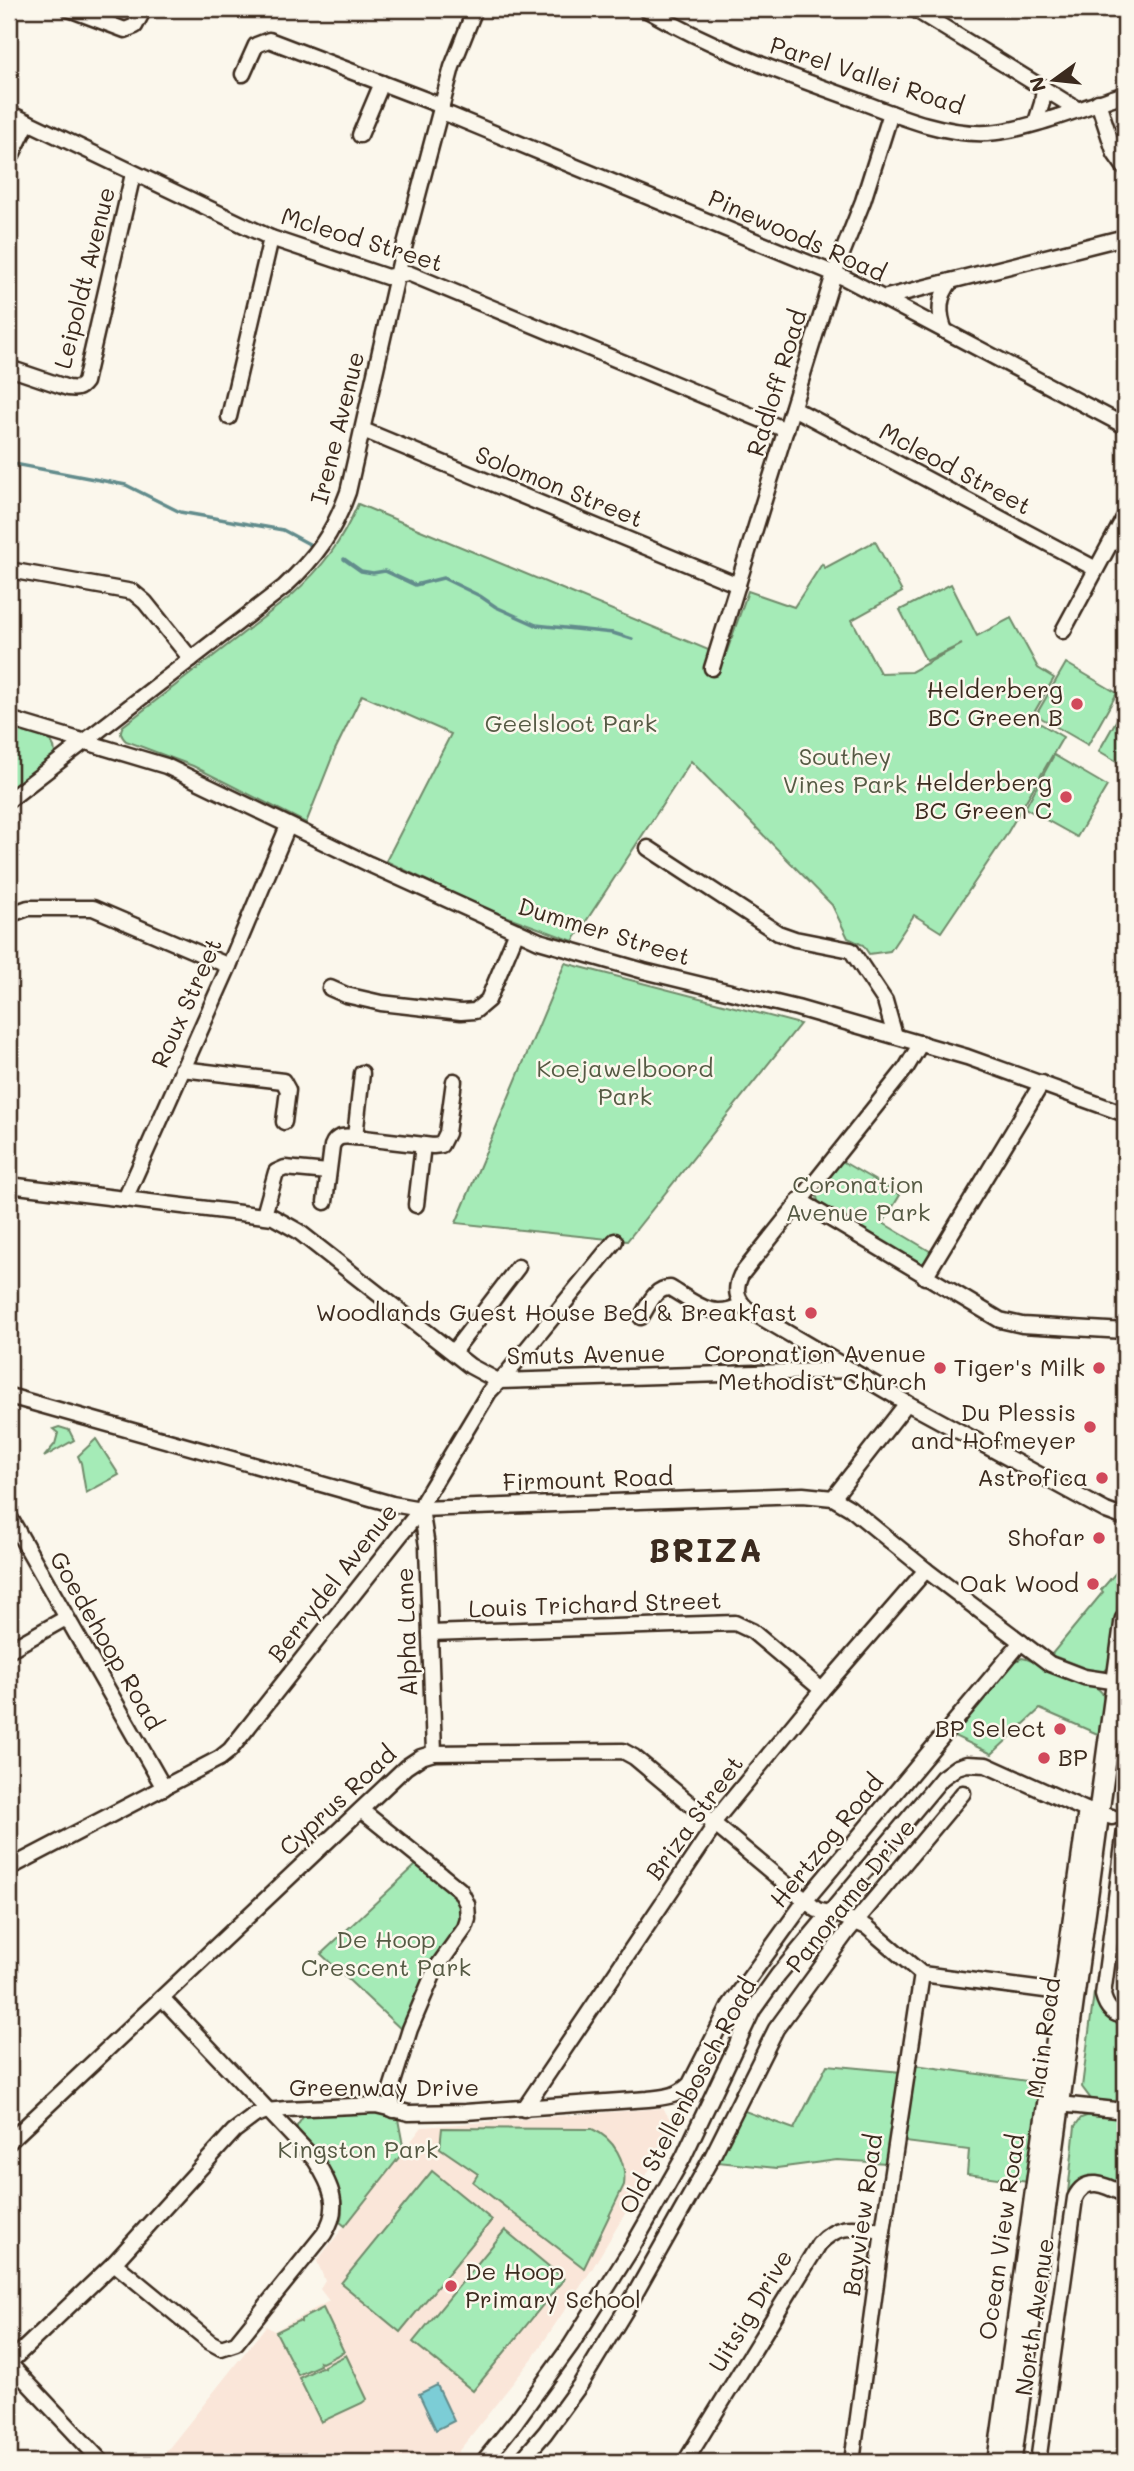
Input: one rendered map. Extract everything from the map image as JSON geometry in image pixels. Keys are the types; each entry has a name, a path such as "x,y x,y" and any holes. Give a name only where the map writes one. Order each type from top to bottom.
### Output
{"main road":[{"name":"Main Road","path":"1011,2462 1105,1818 1121,1683 1125,1620"},
{"name":"Main Road","path":"1105,1818 1125,1716"},
{"name":"Main Road","path":"1022,2462 1065,2104"}],"street":[{"path":"69,9 125,30 135,26 144,9"},
{"name":"Irene Avenue","path":"9,800 284,587 318,552 339,518 363,430 397,275 441,109 456,58 475,9"},
{"name":"Parel Vallei Road","path":"645,9 698,39 737,56 891,113 925,124 975,133 1003,131 1125,94"},
{"path":"914,9 1077,109"},
{"name":"Pinewoods Road","path":"243,74 256,45 270,40 383,83 450,115 834,274 1125,426"},
{"path":"360,135 383,83"},
{"path":"1036,122 1044,88"},
{"path":"1098,102 1115,154 1125,167"},
{"name":"Mcleod Street","path":"9,113 271,238 387,277 408,273 786,430"},
{"name":"Radloff Road","path":"712,668 834,274 863,201 891,113"},
{"path":"9,162 28,122"},
{"name":"Leipoldt Avenue","path":"9,368 76,389 81,387 88,376 133,174"},
{"path":"883,298 1125,237"},
{"path":"229,418 271,238"},
{"path":"945,331 940,318 940,304 943,292 951,281"},
{"name":"Mcleod Street","path":"793,408 1096,569"},
{"name":"Solomon Street","path":"363,430 738,585"},
{"path":"1063,631 1125,516"},
{"path":"9,570 137,594 191,659"},
{"name":"Dummer Street","path":"9,719 166,766 517,932 573,951 797,1008 921,1043 1125,1114"},
{"name":"Roux Street","path":"125,1199 288,826"},
{"path":"648,848 778,933 850,950 886,1001 895,1036"},
{"path":"9,915 28,908 93,908 229,966"},
{"path":"330,988 346,995 381,1003 461,1012 475,1011 488,1000 517,932"},
{"path":"921,1043 906,1068 741,1275 737,1289 738,1300 742,1305 907,1403 1106,1511 1125,1518"},
{"path":"182,1069 283,1081 288,1090 284,1122"},
{"path":"355,1137 362,1073"},
{"path":"325,1202 333,1142 339,1137 355,1137 438,1146 445,1140 454,1081"},
{"path":"925,1276 1042,1083"},
{"path":"416,1205 423,1145"},
{"path":"264,1215 276,1172 285,1168 328,1172"},
{"name":"Smuts Avenue","path":"9,1185 264,1215 285,1223 483,1375 498,1381 852,1370"},
{"path":"799,1200 1011,1324 1125,1331"},
{"name":"Berrydel Avenue","path":"9,1868 164,1788 230,1750 421,1509 489,1392 615,1241"},
{"path":"453,1352 517,1268"},
{"path":"641,1317 657,1292 665,1287 670,1287 716,1313 730,1311 742,1305"},
{"path":"800,1373 811,1362 811,1346"},
{"name":"Firmount Road","path":"9,1396 392,1504 421,1509 803,1495 833,1498 850,1508 926,1570 1050,1664 1084,1676 1121,1683"},
{"path":"833,1498 907,1403"},
{"name":"Alpha Lane","path":"421,1509 427,1546 434,1754"},
{"name":"Goedehoop Road","path":"9,1516 164,1788"},
{"path":"398,1540 427,1546"},
{"name":"Briza Street","path":"524,2109 717,1818 822,1690 926,1570"},
{"path":"9,1650 66,1618"},
{"name":"Louis Trichard Street","path":"430,1633 735,1623 752,1632 822,1690"},
{"name":"Hertzog Road","path":"690,2084 730,2005 805,1901 1021,1642"},
{"name":"Cyprus Road","path":"9,2142 406,1767 421,1757 434,1754 623,1751 818,1911 867,1927 922,1974"},
{"name":"Old Stellenbosch Road","path":"483,2462 571,2345 631,2250 683,2158 753,2010 778,1975 942,1778 957,1767 967,1764 986,1765 1105,1818"},
{"name":"Panorama Drive","path":"520,2462 580,2385 631,2301 712,2157 769,2040 855,1923 963,1793"},
{"path":"360,1810 460,1890 469,1911 465,1928 435,1969 410,2029 390,2092 394,2110"},
{"path":"1105,1818 1103,1995 1108,2008 1125,2016"},
{"name":"Ocean View Road","path":"995,2462 1060,1992 1105,1818"},
{"path":"922,1974 1060,1992"},
{"name":"Bayview Road","path":"852,2462 883,2231 922,1974"},
{"path":"114,2263 216,2346 231,2346 242,2338 324,2234 335,2208 330,2187 315,2160 162,1998"},
{"name":"Greenway Drive","path":"9,2363 114,2263 234,2131 248,2119 267,2111 376,2105 422,2113 524,2109 669,2097 677,2095 690,2084"},
{"path":"1065,2104 1125,2111"},
{"name":"North Avenue","path":"1038,2462 1075,2198 1080,2189 1089,2183 1100,2183 1125,2195"},
{"name":"Uitsig Drive","path":"685,2462 819,2244 830,2233 842,2228 883,2231"},
{"path":"9,2363 102,2462"}],"shaded area":[{"name":"De Hoop Primary School","path":"663,2108 673,2124 635,2197 592,2269 532,2359 450,2462 158,2462 266,2326 274,2331 329,2301 320,2289 325,2281 317,2261 422,2127"}],"green space":[{"path":"358,504 725,657 748,591 794,607 822,564 825,568 875,541 902,592 852,620 880,673 911,672 962,644 926,661 900,610 951,584 977,636 1011,618 1038,668 1054,678 1031,718 1063,737 1005,837 941,932 914,915 890,951 869,954 863,945 848,938 832,905 691,761 573,941 484,908 386,861 451,734 362,695 335,750 306,823 193,766 126,741 122,736 123,726 291,596 338,543"},
{"name":"Helderberg BC Green B","path":"1066,663 1117,693 1088,745 1036,715"},
{"path":"1125,705 1125,766 1099,751"},
{"path":"9,726 46,737 52,742 54,756 9,790"},
{"name":"Helderberg BC Green C","path":"1054,755 1107,786 1077,837 1025,808"},
{"name":"Koejawelboord Park","path":"565,963 800,1024 627,1241 456,1223"},
{"name":"Coronation Avenue Park","path":"840,1160 900,1195 883,1223 933,1253 926,1262 919,1264 820,1205 817,1199 819,1187"},
{"path":"59,1427 69,1430 74,1440 44,1457 55,1444 58,1433 53,1429"},
{"path":"96,1439 119,1475 86,1493 78,1456"},
{"path":"1118,1570 1122,1571 1110,1667 1102,1672 1095,1672 1051,1655 1103,1592 1101,1590"},
{"path":"1022,1658 1100,1691 1105,1704 1100,1735 1040,1709 992,1754 952,1735 1012,1663"},
{"name":"De Hoop Crescent Park","path":"418,1863 455,1893 463,1912 459,1927 426,1971 404,2032 321,1954"},
{"path":"1094,1993 1125,2022 1125,2104 1091,2099 1082,2087"},
{"path":"827,2065 901,2072 887,2163 837,2160 777,2168 717,2162 742,2110 794,2129"},
{"path":"915,2065 1041,2083 1028,2182 967,2174 969,2150 905,2142"},
{"name":"Kingston Park","path":"377,2112 398,2119 404,2151 345,2226 340,2222 341,2197 337,2185 297,2132 297,2126 303,2117"},
{"path":"1089,2115 1125,2119 1125,2188 1107,2179 1092,2177 1068,2193 1075,2126 1081,2118"},
{"path":"442,2128 592,2129 607,2138 621,2160 624,2185 584,2268 473,2182 478,2174 440,2148"},
{"path":"432,2171 492,2220 400,2332 341,2283"},
{"path":"505,2230 564,2279 473,2391 413,2342"},
{"path":"323,2308 344,2352 319,2362 320,2365 298,2375 276,2332 301,2322 301,2319"},
{"path":"346,2355 367,2399 321,2422 299,2378"}],"water":[{"path":"437,2385 454,2421 436,2430 419,2394"}],"waterway":[{"path":"9,463 126,485 180,512 283,530 311,545"},
{"path":"344,559 361,571 385,571 415,585 443,578 536,625 613,633 632,639"}],"place":[{"name":"Helderberg BC Green B","path":"1077,704"},
{"name":"Helderberg BC Green C","path":"1066,797"},
{"name":"Woodlands Guest House Bed & Breakfast","path":"811,1313"},
{"name":"Coronation Avenue Methodist Church","path":"940,1368"},
{"name":"Tiger's Milk","path":"1099,1368"},
{"name":"Du Plessis and Hofmeyer","path":"1090,1427"},
{"name":"Astrofica","path":"1102,1478"},
{"name":"Shofar","path":"1099,1538"},
{"name":"Oak Wood","path":"1093,1584"},
{"name":"BP Select","path":"1060,1729"},
{"name":"BP","path":"1044,1758"},
{"name":"De Hoop Primary School","path":"451,2286"}],"district":[{"name":"BRIZA","path":"706,1551"}],"park label":[{"name":"Geelsloot Park","path":"571,724"},
{"name":"Southey Vines Park","path":"845,771"}]}
